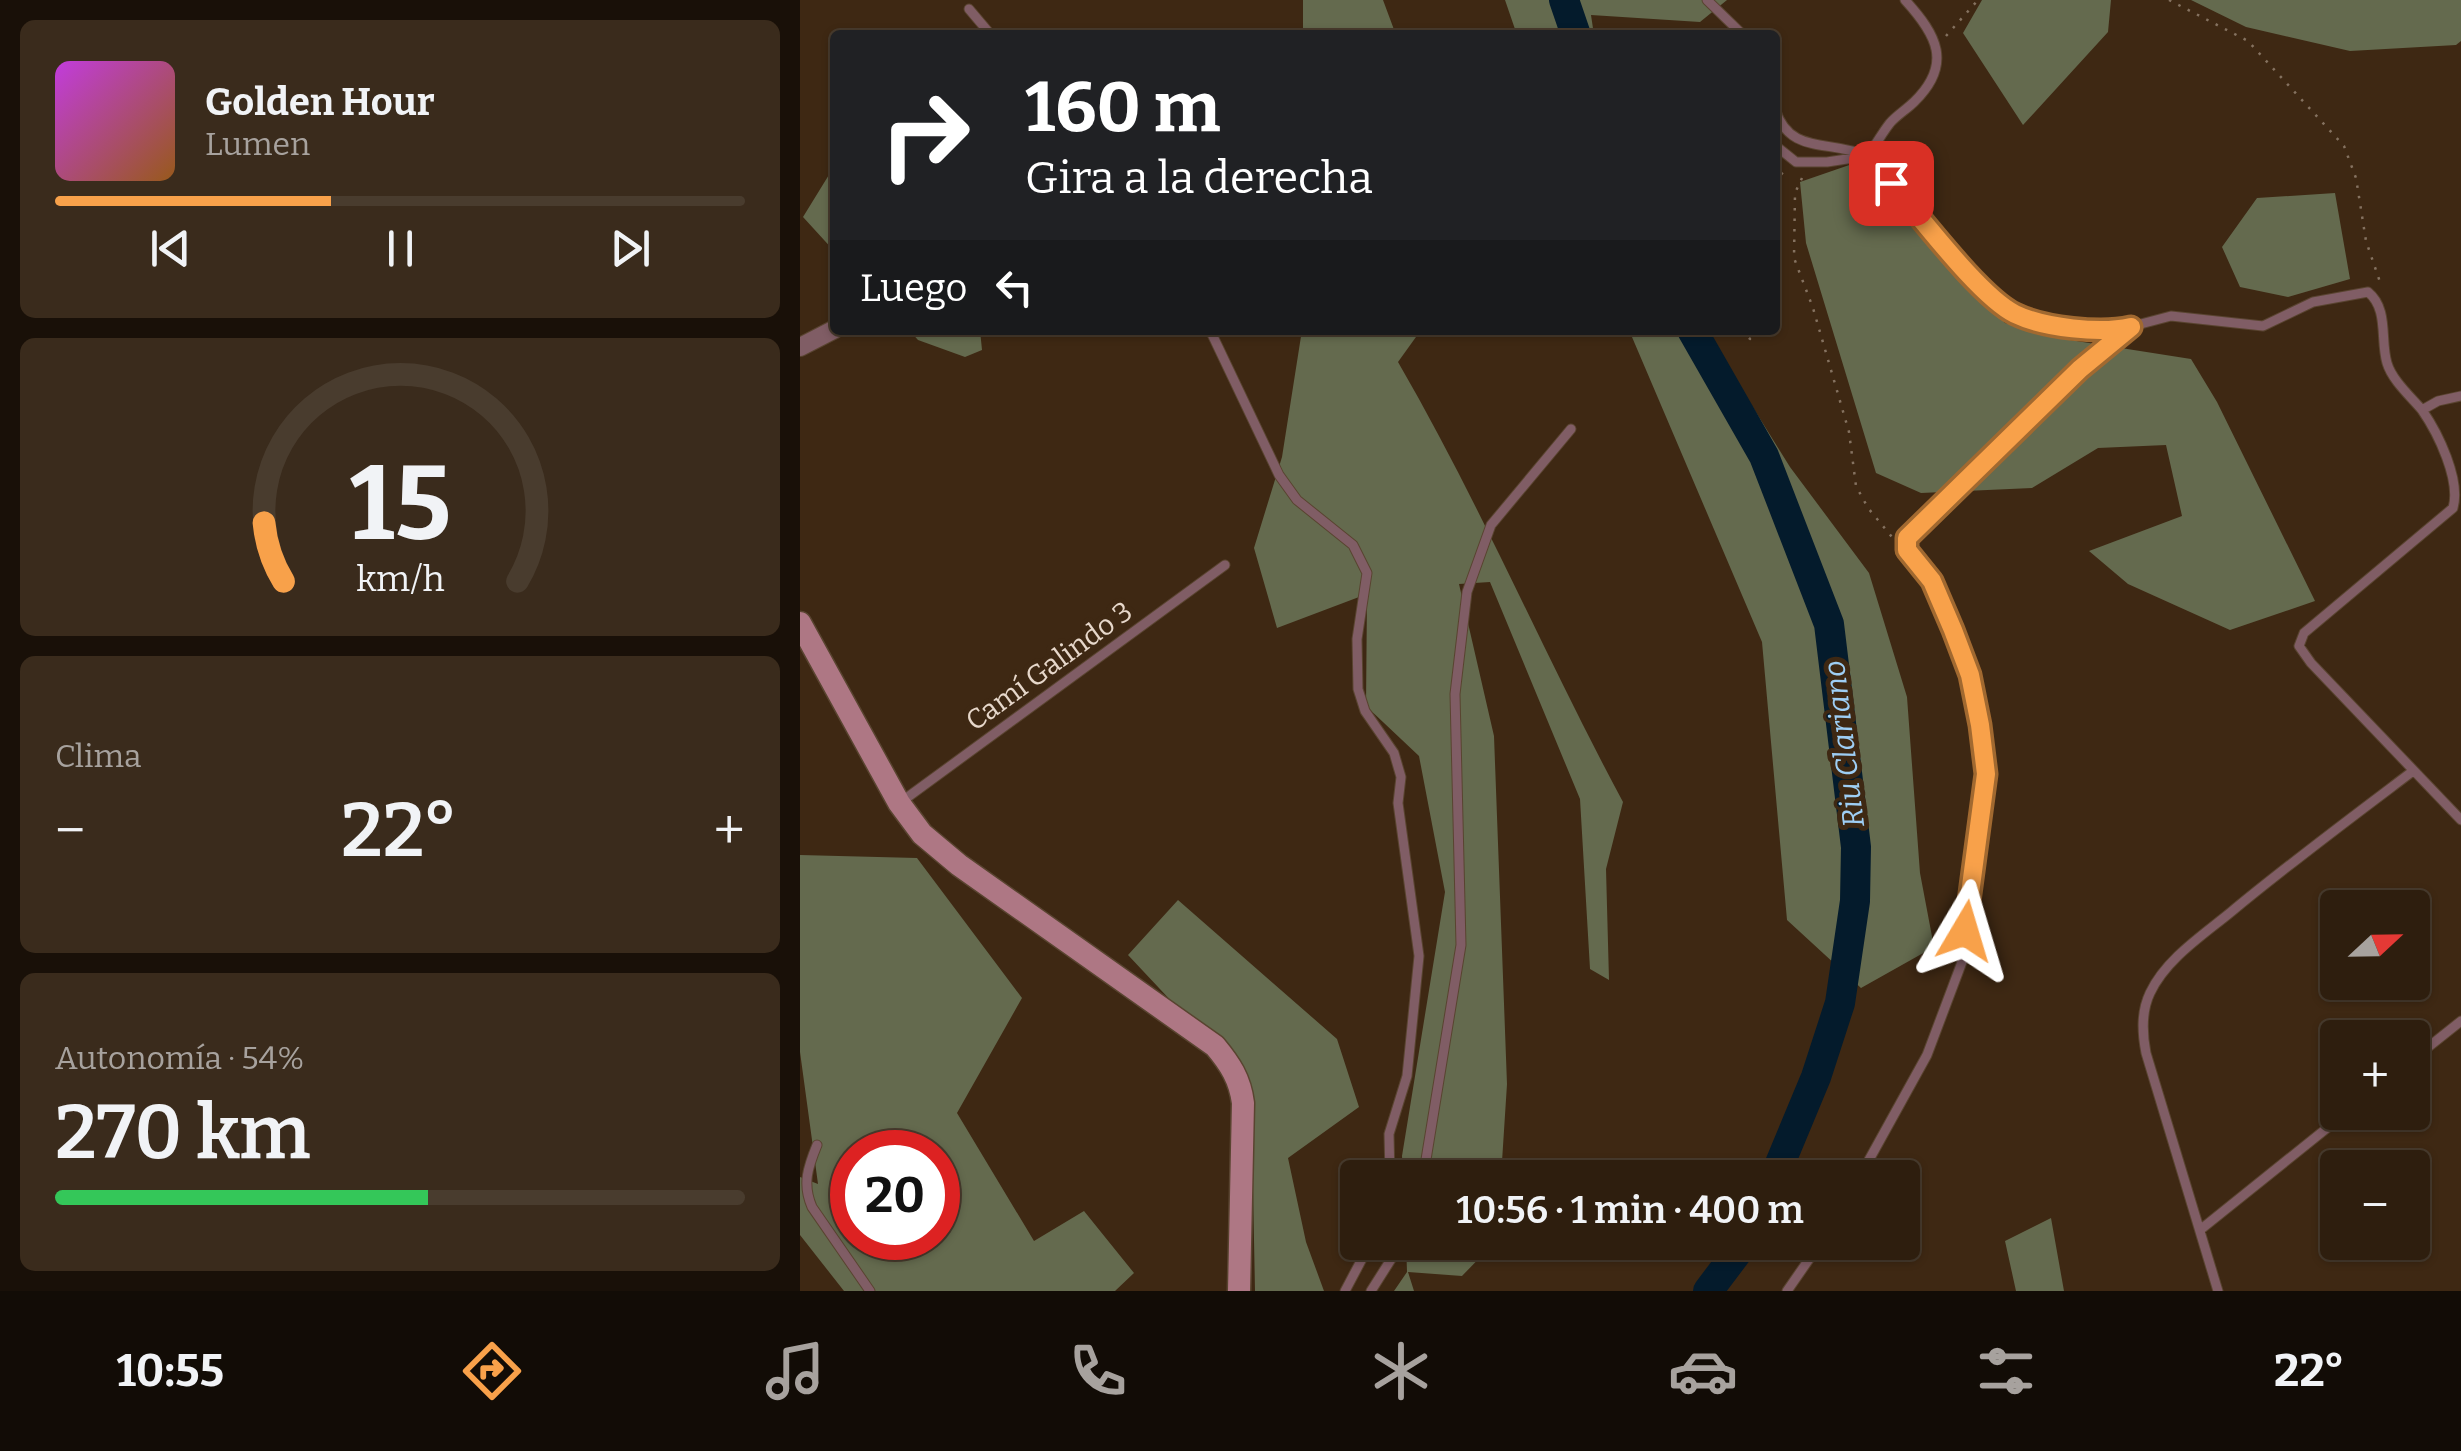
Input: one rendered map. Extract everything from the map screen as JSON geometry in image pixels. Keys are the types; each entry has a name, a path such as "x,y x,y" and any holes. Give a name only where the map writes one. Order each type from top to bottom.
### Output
{"street":[{"path":"800,348 830,332"},
{"path":"800,623 899,803 922,834 959,866 1215,1046 1229,1062 1240,1082 1242,1103 1239,1291"}],"lane":[{"path":"1707,0 1738,30"},
{"path":"1868,156 1891,122 1917,100 1936,72 1938,48 1922,18 1905,0"},
{"path":"969,9 987,30"},
{"path":"1780,123 1792,138 1868,156 1986,292 2016,314 2080,329 2118,330 2171,316 2263,326 2313,302 2360,292 2374,295 2385,332 2389,369 2436,433 2458,495 2453,508 2304,634 2299,646 2311,664 2461,820"},
{"path":"1780,149 1796,162 1868,156"},
{"path":"1869,1160 1927,1055 1962,962 1986,774 1970,675 1932,581 1907,550 1907,538 2080,369 2131,327"},
{"path":"1212,335 1279,475 1297,500 1353,545 1367,572 1357,640 1358,689 1364,711 1394,753 1401,777 1398,802 1418,956 1407,1076 1389,1134 1390,1160"},
{"path":"2422,410 2438,400 2461,396"},
{"path":"1426,1160 1461,944 1455,694 1468,592 1491,525 1570,429"},
{"name":"Camí Galindo 3","path":"899,803 1226,565"},
{"path":"2218,1291 2146,1052 2143,1017 2151,991 2190,946 2413,771"},
{"path":"2430,1046 2461,1021"},
{"path":"2200,1230 2324,1130"},
{"path":"816,1144 802,1190 870,1291"},
{"path":"1345,1291 1361,1260"},
{"path":"1372,1291 1391,1260"},
{"path":"1787,1291 1809,1260"}],"path":[{"path":"1938,48 1978,0"},
{"path":"2168,0 2248,41 2344,146 2356,178 2366,241 2381,288 2374,295"},
{"path":"1780,174 1796,162"},
{"path":"1810,162 1796,193 1794,258 1850,432 1856,486 1893,538 1907,544"}],"green space":[{"path":"1303,0 1383,0 1394,30 1303,30"},
{"path":"1505,0 1727,0 1700,22 1591,15 1593,30 1515,30"},
{"path":"1982,0 2111,0 2108,32 2023,125 1963,33"},
{"path":"2191,0 2461,0 2461,41 2456,45 2350,51 2246,27"},
{"path":"1858,162 2005,323 2070,340 2191,359 2217,402 2315,601 2230,630 2128,584 2089,551 2182,516 2166,445 2098,448 2032,488 1921,493 1876,473 1806,243 1800,182"},
{"path":"830,173 830,247 803,217"},
{"path":"2335,193 2350,279 2288,297 2240,287 2222,247 2257,198"},
{"path":"914,335 980,335 982,350 965,357"},
{"path":"1301,335 1417,335 1398,362 1623,802 1606,869 1609,980 1590,969 1580,799 1490,582 1459,584 1494,736 1507,1084 1502,1160 1402,1160 1445,892 1419,756 1366,706 1367,594 1277,628 1254,548 1282,457"},
{"path":"1631,335 1708,335 1790,467 1869,573 1907,697 1920,873 1934,947 1861,988 1787,920 1762,642"},
{"path":"800,855 917,858 1022,998 957,1113 1034,1241 1084,1211 1134,1273 1115,1291 844,1291 800,1235 800,1177 818,1184 800,1052"},
{"path":"1178,900 1337,1039 1359,1107 1288,1158 1306,1242 1324,1291 1255,1291 1251,1086 1128,955"},
{"path":"2051,1218 2064,1291 2016,1291 2005,1241"},
{"path":"1407,1260 1478,1260 1462,1276 1408,1272 1414,1291 1394,1291 1407,1272"}],"waterway":[{"name":"Riu Clariano","path":"1564,0 1574,30"},
{"name":"Riu Clariano","path":"1695,335 1764,456 1829,624 1856,847 1855,901 1840,1003 1816,1077 1781,1160"},
{"name":"Riu Clariano","path":"1708,1291 1731,1260"}],"route":[{"path":"1891,183 1986,292 2016,314 2080,329 2131,327 2080,369 1907,538 1907,550 1932,581 1953,630 1970,675 1980,725 1986,774 1965,931"}]}
